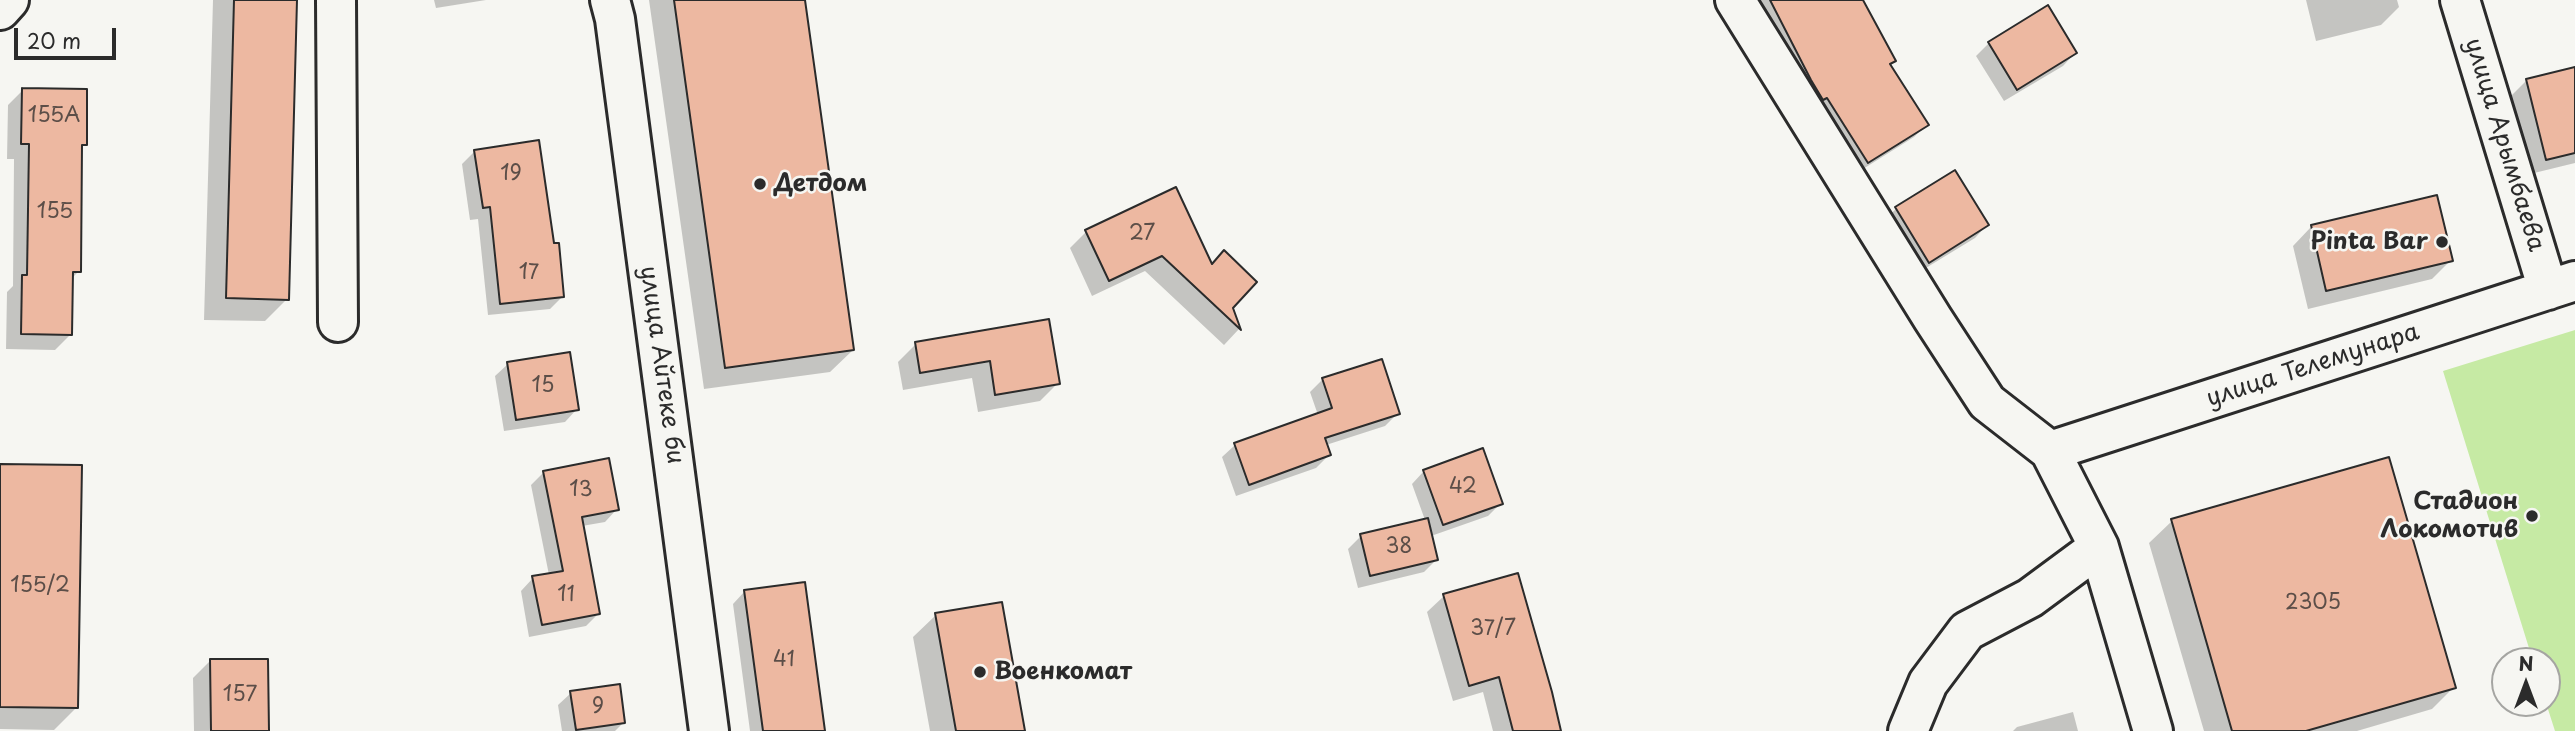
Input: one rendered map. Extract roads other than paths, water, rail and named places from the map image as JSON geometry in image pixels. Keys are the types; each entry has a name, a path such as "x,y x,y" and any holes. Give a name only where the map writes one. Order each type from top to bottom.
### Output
{"street":[{"path":"0,10 9,0"},
{"path":"336,0 338,322"},
{"name":"улица Айтеке би","path":"610,0 615,19 709,731"},
{"path":"1735,0 1987,402 2050,451 2099,547 2153,731"},
{"name":"улица Арымбаева","path":"2460,0 2562,286"},
{"name":"улица Телемунара","path":"2050,451 2562,286"},
{"path":"1908,731 1928,683 1967,631 2030,598 2099,547"}],"place":[{"name":"Детдом","path":"760,184"},
{"name":"Pinta Bar","path":"2442,242"},
{"name":"Стадион Локомотив","path":"2532,516"},
{"name":"Военкомат","path":"980,672"}]}
